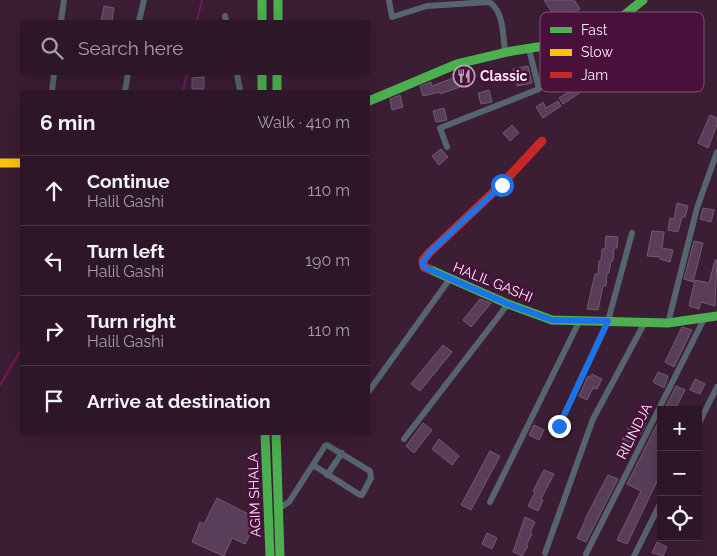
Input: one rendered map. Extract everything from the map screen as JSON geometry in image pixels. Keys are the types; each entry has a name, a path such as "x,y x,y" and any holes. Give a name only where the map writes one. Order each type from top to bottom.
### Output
{"street":[{"path":"61,20 64,0"},
{"path":"139,20 144,0"},
{"path":"262,0 262,20"},
{"path":"278,0 278,20"},
{"path":"389,0 392,17 427,3 481,2 495,5 499,14 504,52"},
{"path":"628,12 643,0"},
{"path":"370,101 458,64 504,52 540,47"},
{"path":"447,148 440,128 539,89 529,49"},
{"path":"52,90 54,75"},
{"path":"125,90 128,75"},
{"path":"237,75 240,90"},
{"path":"262,75 262,90"},
{"path":"277,75 277,90"},
{"name":"HALIL GASHI","path":"542,141 502,185 423,260 424,267 449,280 552,320 668,323 717,316"},
{"path":"668,323 697,208 717,152"},
{"path":"0,163 20,163"},
{"path":"559,426 608,321 632,233"},
{"path":"370,390 449,280"},
{"path":"404,439 508,304"},
{"name":"RILINDJA","path":"586,554 704,319"},
{"path":"490,502 580,320"},
{"path":"545,553 593,419 645,322"},
{"path":"702,417 717,387"},
{"name":"AGIM SHALA","path":"265,435 270,556"},
{"name":"AGIM SHALA","path":"276,435 280,556"},
{"path":"278,509 289,502 313,465 327,445 372,474 362,495 356,494 313,465"},
{"path":"328,475 342,453"},
{"path":"634,556 657,510"}],"building":[{"path":"544,0 574,0 580,9 574,12 552,12"},
{"path":"104,6 114,8 112,20 101,20"},
{"path":"528,66 532,83 517,86 513,69"},
{"path":"204,77 204,89 192,89 192,78"},
{"path":"456,77 460,87 440,94 440,92 423,96 420,86 431,82 432,86"},
{"path":"489,90 492,102 481,104 478,93"},
{"path":"568,92 581,92 563,104 559,98"},
{"path":"400,95 403,107 392,110 390,99"},
{"path":"558,101 561,106 543,118 536,107 543,102 546,108"},
{"path":"444,108 447,120 436,122 433,111"},
{"path":"710,115 717,118 717,125 708,148 698,143"},
{"path":"512,125 519,133 510,141 503,133"},
{"path":"441,149 448,157 439,165 432,156"},
{"path":"677,203 688,206 685,217 682,217 678,232 668,230 670,218 674,219"},
{"path":"703,208 714,210 711,222 700,219"},
{"path":"652,231 664,232 662,248 673,250 670,262 660,259 660,257 647,256"},
{"path":"606,236 618,237 617,248 614,248 613,261 611,261 609,273 607,273 606,286 603,286 598,310 587,309 595,274 598,274 602,249 605,249"},
{"path":"694,241 703,243 693,282 684,279"},
{"path":"715,260 717,260 715,306 701,302 699,309 689,306 695,280 709,283"},
{"path":"480,299 491,303 471,327 463,320"},
{"path":"682,327 692,330 674,367 665,362"},
{"path":"443,345 452,352 420,391 411,384"},
{"path":"658,372 668,376 664,388 653,382"},
{"path":"592,374 602,379 597,389 593,388 587,400 579,396 588,376 590,377"},
{"path":"695,379 705,384 700,394 690,390"},
{"path":"676,386 685,390 677,406 666,406"},
{"path":"634,418 646,423 641,434 637,432 626,456 616,451"},
{"path":"423,423 432,430 414,453 406,446"},
{"path":"657,424 657,481 627,544 617,540 641,491 627,484"},
{"path":"534,425 544,430 539,440 529,435"},
{"path":"439,439 459,456 452,465 432,449"},
{"path":"490,451 500,456 471,510 461,505"},
{"path":"544,470 554,474 541,499 543,500 538,511 528,506 535,492 533,491"},
{"path":"608,475 618,479 586,542 577,538"},
{"path":"217,498 258,519 245,544 232,538 224,556 192,542 200,522 204,524"},
{"path":"525,517 535,522 530,533 532,534 526,545 528,546 522,556 513,552"},
{"path":"487,533 497,538 492,549 482,544"},
{"path":"657,542 667,547 663,556 652,553"}],"waterway":[{"path":"197,20 202,0"},
{"path":"183,90 187,75"},
{"path":"0,385 20,352"}],"traffic: fast":[{"path":"262,0 262,20"},
{"path":"278,0 278,20"},
{"path":"628,12 643,0"},
{"path":"370,101 457,64 540,47"},
{"path":"262,75 262,90"},
{"path":"277,75 277,90"},
{"path":"429,269 508,304 552,320 668,323 717,316"},
{"path":"265,435 270,556"},
{"path":"276,435 280,556"}],"traffic: slow":[{"path":"0,163 20,163"}],"traffic: jam":[{"path":"429,269 424,267 423,260 430,252 501,185 542,141"}],"place":[{"name":"Classic","path":"464,76"}],"route":[{"path":"502,185 430,252 422,263 424,267 449,280 552,320 608,321 559,426"}]}
